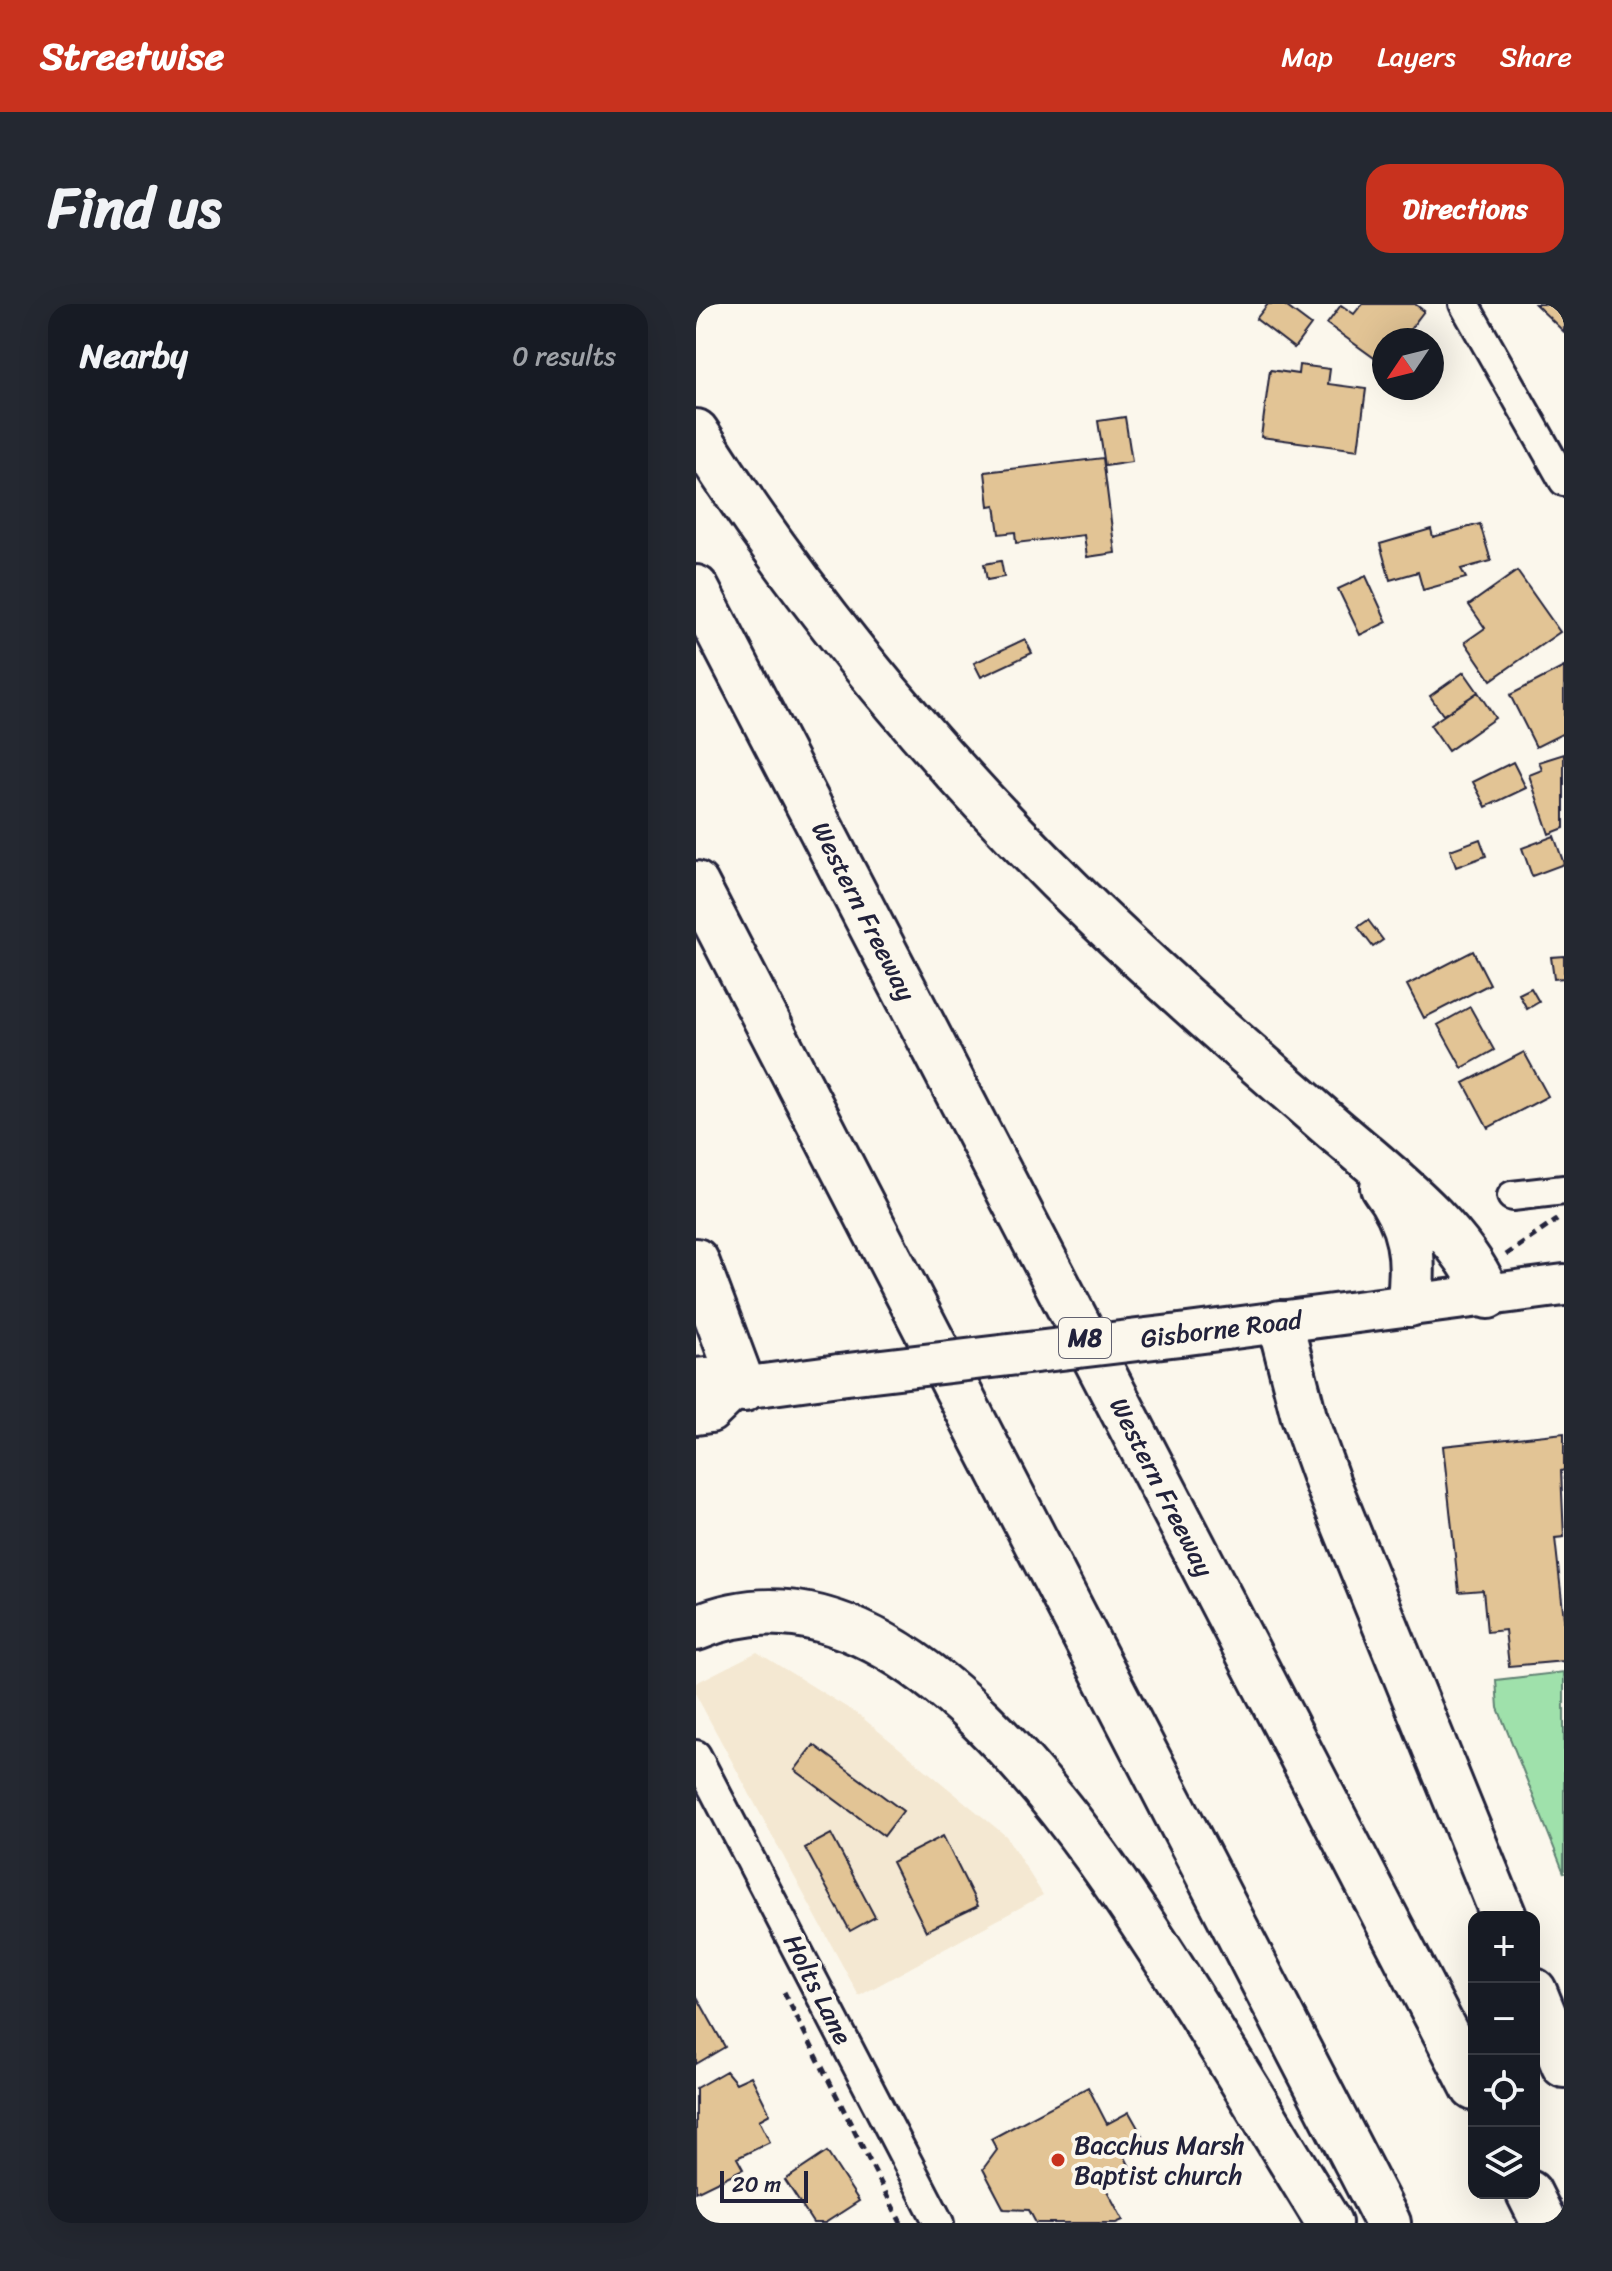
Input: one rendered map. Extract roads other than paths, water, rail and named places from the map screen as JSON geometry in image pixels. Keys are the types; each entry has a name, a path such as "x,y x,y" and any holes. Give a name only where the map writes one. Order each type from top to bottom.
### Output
{"highway":[{"path":"696,432 828,622 983,801 1159,976 1395,1182 1467,1257 1478,1272 1488,1296"},
{"name":"Western Freeway","path":"696,588 1468,2076"},
{"path":"696,884 1388,2223"},
{"path":"1356,1149 1401,1212 1409,1234 1413,1257 1409,1304"},
{"path":"696,1322 699,1267"},
{"path":"699,1267 739,1389"},
{"path":"1280,1323 1304,1417 1328,1484 1502,1911"},
{"path":"696,1628 736,1615 769,1611 808,1615 849,1627 890,1649 985,1725 1034,1773 1143,1923 1329,2223"},
{"path":"1540,2006 1564,2065"},
{"path":"1532,2199 1544,2223"}],"main road":[{"name":"Gisborne Road","path":"696,1379 708,1378 739,1389 1564,1285"},
{"name":"Gisborne Road","path":"696,1414 710,1412 739,1389"}],"street":[{"path":"1464,304 1564,481"},
{"path":"1512,1196 1564,1190"},
{"name":"Holts Lane","path":"696,1755 939,2223"}],"place":[{"name":"Bacchus Marsh Baptist church","path":"1058,2160"}]}
